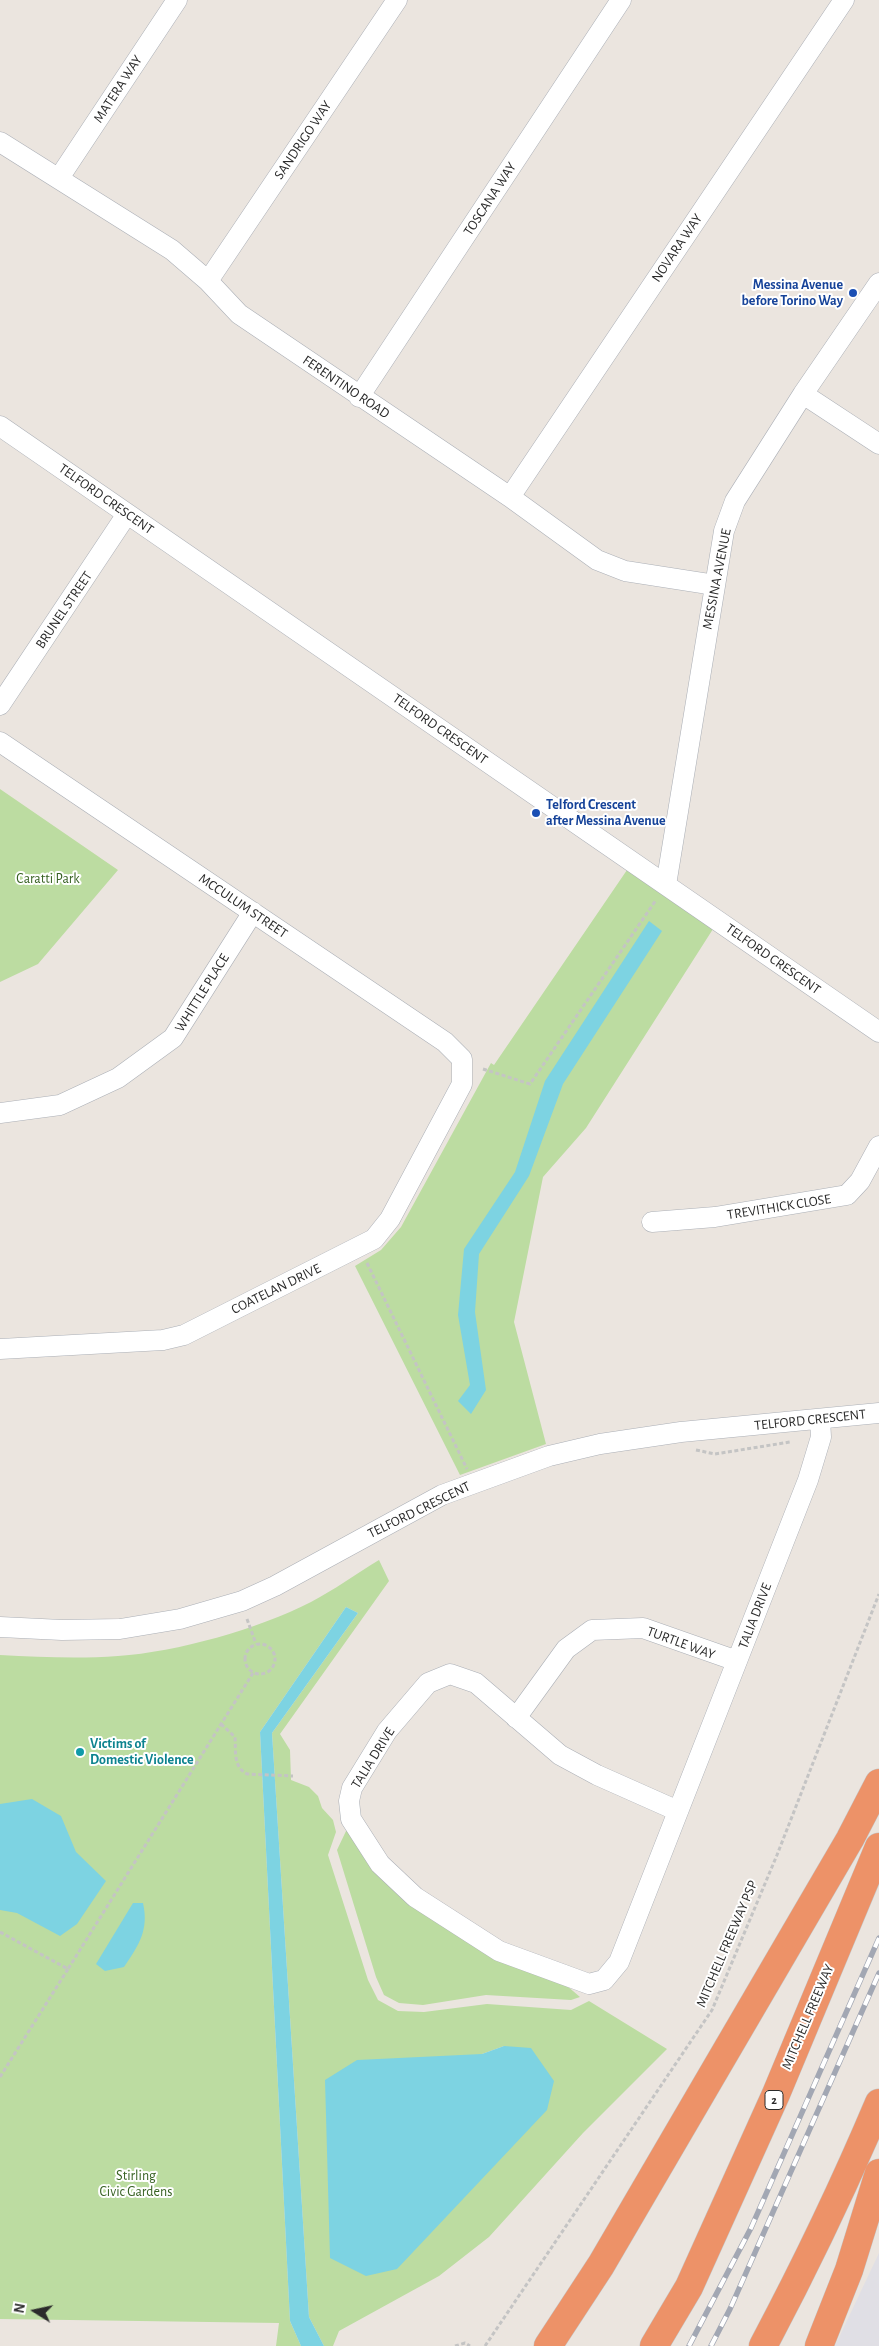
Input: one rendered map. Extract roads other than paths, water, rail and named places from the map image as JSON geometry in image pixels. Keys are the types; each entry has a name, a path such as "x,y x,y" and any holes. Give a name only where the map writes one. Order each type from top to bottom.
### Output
{"highway":[{"path":"548,2346 601,2265 850,1839 879,1783"},
{"name":"MITCHELL FREEWAY","path":"654,2346 688,2287 776,2094 879,1847"},
{"path":"763,2346 807,2260 879,2103"},
{"path":"819,2346 849,2270 879,2173"}],"street":[{"name":"MATERA WAY","path":"59,178 176,0"},
{"name":"SANDRIGO WAY","path":"208,281 397,0"},
{"name":"TOSCANA WAY","path":"359,397 621,0"},
{"name":"NOVARA WAY","path":"510,497 844,0"},
{"name":"FERENTINO ROAD","path":"0,142 172,250 208,281 239,314 359,397 510,497 596,560 625,571 715,585"},
{"name":"MESSINA AVENUE","path":"666,885 724,530 735,501 803,394 879,283"},
{"path":"803,394 879,444"},
{"name":"TELFORD CRESCENT","path":"0,426 879,1032"},
{"name":"BRUNEL STREET","path":"0,705 128,514"},
{"name":"MCCULUM STREET","path":"0,742 445,1042 462,1059 462,1084"},
{"name":"WHITTLE PLACE","path":"0,1113 60,1105 118,1078 173,1038 253,912"},
{"name":"COATELAN DRIVE","path":"0,1349 163,1340 184,1335 359,1247 374,1238 390,1219 462,1084"},
{"name":"TREVITHICK CLOSE","path":"652,1222 715,1217 847,1194 860,1181 879,1146"},
{"name":"TELFORD CRESCENT","path":"0,1627 62,1630 120,1629 180,1619 242,1601 276,1586 406,1514 474,1482 549,1456 600,1444 681,1432 821,1428 879,1413"},
{"name":"TALIA DRIVE","path":"678,1811 597,1775 560,1756 476,1683 450,1674 428,1684 387,1731 352,1788 349,1802 351,1819 380,1864 415,1897 499,1951 589,1984 604,1980 619,1962 808,1480 821,1428"},
{"name":"TURTLE WAY","path":"516,1718 566,1649 592,1630 643,1628 737,1661"}],"water":[{"path":"649,921 662,931 563,1084 529,1176 479,1254 475,1312 486,1390 471,1414 458,1401 470,1385 458,1315 464,1249 515,1172 545,1081"},
{"path":"346,1607 358,1613 272,1733 309,2317 324,2346 301,2346 290,2321 260,1732"},
{"path":"32,1799 61,1816 76,1852 106,1881 77,1924 60,1936 17,1913 0,1910 0,1804"},
{"path":"133,1903 143,1903 145,1921 141,1937 124,1967 105,1971 96,1964"},
{"path":"504,2046 531,2048 554,2081 547,2110 397,2269 366,2276 330,2258 325,2080 357,2060 482,2054"}],"railway":[{"path":"689,2346 751,2228 879,1938"},
{"path":"711,2346 730,2309 879,1973"}],"place":[{"name":"Messina Avenue before Torino Way","path":"853,293"},
{"name":"Telford Crescent after Messina Avenue","path":"536,813"},
{"name":"Victims of Domestic Violence","path":"80,1752"}],"park label":[{"name":"Caratti Park","path":"48,879"},
{"name":"Stirling Civic Gardens","path":"136,2184"}]}
